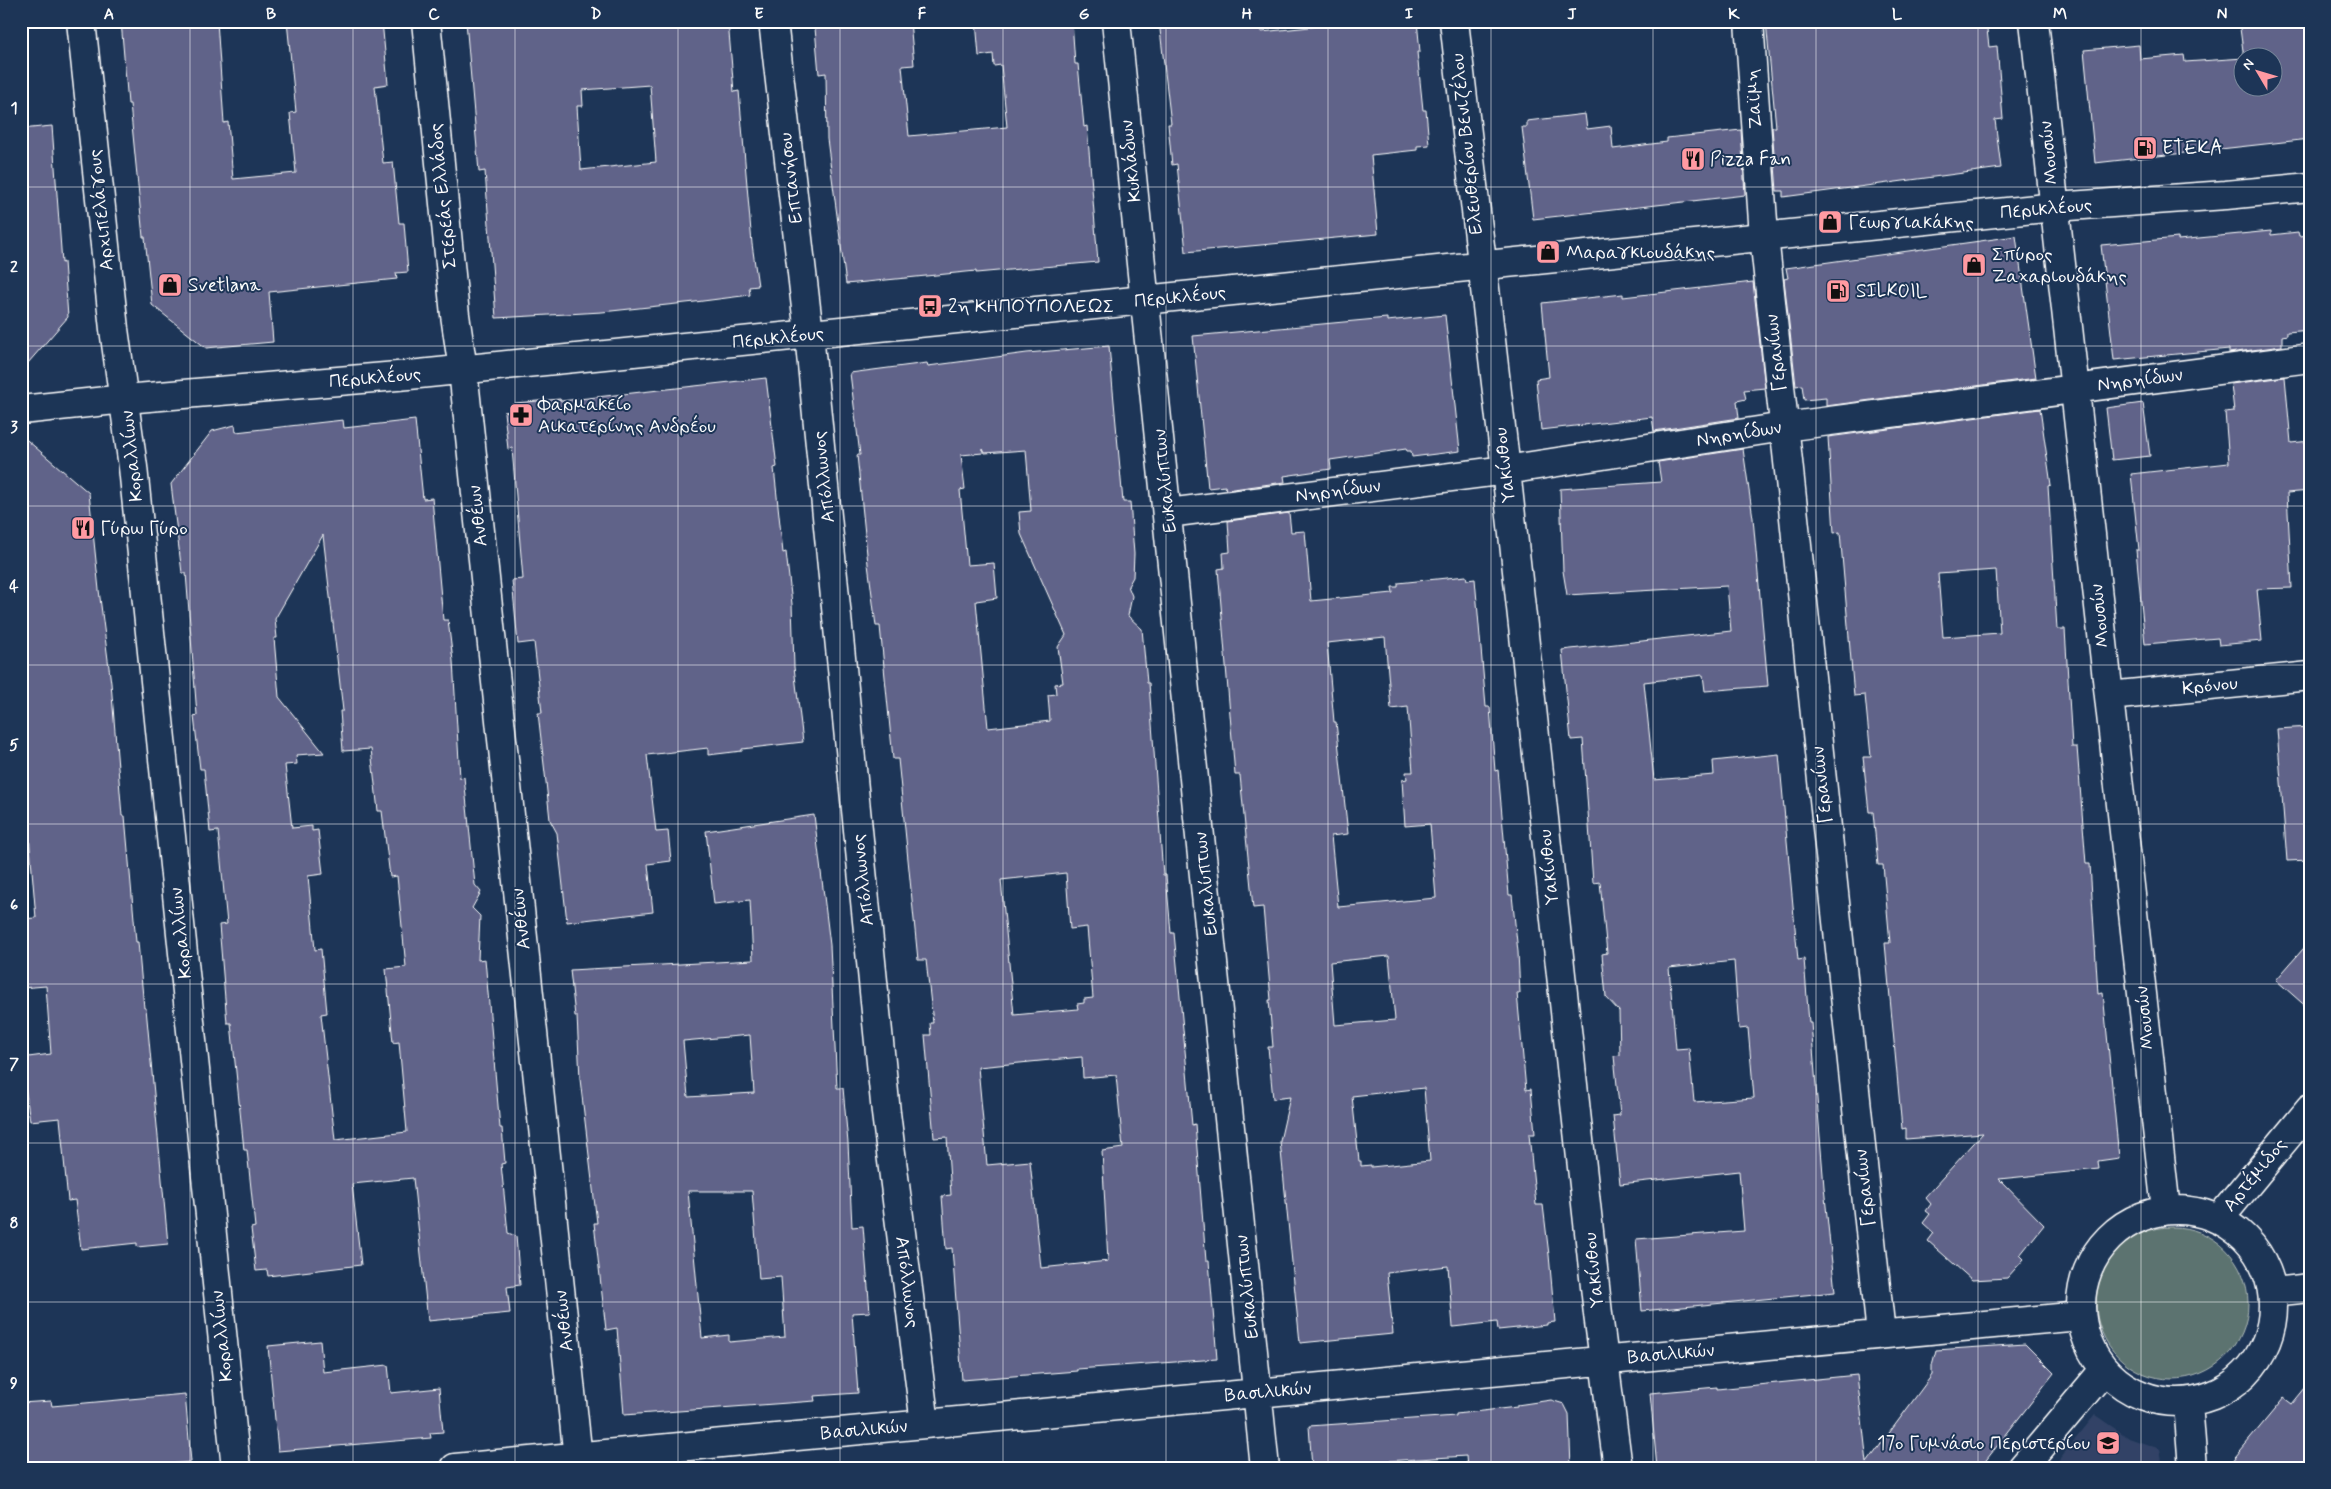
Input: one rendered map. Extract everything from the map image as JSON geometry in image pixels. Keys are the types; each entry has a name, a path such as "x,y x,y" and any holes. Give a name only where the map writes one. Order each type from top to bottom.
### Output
{"street":[{"name":"Αρχιπελάγους","path":"81,21 114,328 125,399"},
{"name":"Στερεάς Ελλάδος","path":"426,21 455,315 463,370"},
{"name":"Επτανήσου","path":"773,21 810,334"},
{"name":"Κυκλάδων","path":"1116,21 1146,300"},
{"name":"Ελευθερίου Βενιζέλου","path":"1454,21 1481,266"},
{"name":"Ζαϊμη","path":"1749,21 1764,236"},
{"name":"Μουσών","path":"2034,21 2166,1210"},
{"name":"Περικλέους","path":"21,410 125,399 463,370 2055,207 2310,187"},
{"name":"Γερανίων","path":"1764,236 1881,1334"},
{"name":"Υακίνθου","path":"1481,266 1506,470 1597,1304 1606,1360 1618,1468"},
{"name":"Ευκαλύπτων","path":"1146,300 1266,1468"},
{"name":"Απόλλωνος","path":"810,334 886,1113 925,1424"},
{"name":"Νηρηίδων","path":"1168,513 1506,470 1784,427 2310,358"},
{"name":"Ανθέων","path":"463,370 579,1462"},
{"name":"Κοραλλίων","path":"125,399 236,1468"},
{"name":"Κρόνου","path":"2109,696 2310,676"},
{"name":"Αρτέμιδος","path":"2219,1219 2310,1109"},
{"path":"2166,1210 2193,1210 2219,1219 2240,1232 2256,1249 2267,1270 2273,1292 2273,1318 2267,1343 2253,1366 2235,1384 2212,1397 2188,1403 2156,1401 2128,1390 2104,1370 2088,1345 2080,1316 2082,1286 2093,1258 2112,1234 2137,1218 2166,1210"},
{"path":"2273,1292 2310,1288"},
{"name":"Βασιλικών","path":"455,1468 579,1462 925,1424 2080,1316"},
{"path":"2022,1468 2104,1370"},
{"path":"2188,1403 2193,1468"}],"shaded area":[{"name":"17ο Γυμνάσιο Περιστερίου","path":"2095,1415 2129,1438 2160,1449 2163,1468 2052,1468"}],"green space":[{"path":"2172,1227 2201,1233 2214,1240 2225,1250 2235,1261 2242,1274 2248,1303 2242,1332 2235,1345 2225,1356 2214,1366 2201,1373 2172,1379 2143,1373 2130,1366 2119,1356 2109,1345 2102,1332 2096,1303 2102,1274 2109,1261 2119,1250 2130,1240 2143,1233"}],"building":[{"path":"121,21 217,21 224,123 228,122 233,179 296,173 290,113 296,112 287,21 382,21 388,84 375,86 383,163 393,162 399,223 404,223 408,272 396,273 397,279 269,292 273,342 206,348 152,305 145,237 143,237 130,104 128,104"},
{"path":"466,21 728,21 734,92 739,91 752,244 758,286 749,287 750,295 695,302 602,312 496,318 485,171 479,172","holes":["650,85 656,162 581,170 577,106 583,106 582,90"]},
{"path":"886,21 910,21 914,65 902,66 909,136 1007,127 1001,65 994,66 993,54 979,56 976,21 1072,21 1075,64 1078,64 1084,127 1087,126 1098,262 976,273 976,271 846,284 827,139 826,73 819,74 815,28"},
{"path":"1159,21 1260,21 1261,32 1320,26 1320,21 1417,21 1420,52 1417,52 1423,110 1426,110 1429,145 1417,146 1417,150 1371,155 1378,234 1186,252 1177,164 1172,165 1168,124 1171,124"},
{"path":"1766,21 1986,21 1989,47 1997,46 2003,119 1995,120 2001,168 1783,197 1783,191 1777,191 1772,127 1776,127"},
{"path":"2239,21 2310,21 2310,139 2095,163 2084,50 2139,45 2140,59 2184,55 2185,62 2234,59 2234,98 2284,98 2284,48 2243,48"},
{"path":"1585,114 1587,129 1611,126 1613,149 1667,142 1667,138 1741,130 1745,195 1533,219 1522,127 1527,127 1527,121"},
{"path":"52,126 68,317 21,371 21,129"},
{"path":"2271,231 2271,235 2298,232 2299,236 2310,235 2310,330 2287,332 2287,335 2282,336 2282,346 2229,353 2229,349 2114,360 2101,245"},
{"path":"2016,236 2036,378 1826,406 1826,398 1804,400 1802,385 1796,386 1784,279 1788,278 1786,268"},
{"path":"1753,282 1765,388 1744,390 1746,399 1737,401 1739,418 1654,431 1652,417 1541,430 1536,379 1549,377 1542,303 1623,294 1623,297"},
{"path":"1445,315 1460,451 1412,457 1411,451 1406,449 1330,460 1331,469 1284,476 1285,482 1226,490 1225,486 1208,488 1193,336 1387,318 1387,321"},
{"path":"1109,346 1123,502 1130,502 1134,554 1133,577 1128,586 1132,596 1128,616 1142,629 1147,683 1149,683 1163,875 1166,875 1171,933 1174,933 1192,1125 1195,1124 1206,1261 1209,1261 1217,1359 1077,1369 1077,1371 962,1380 952,1248 946,1249 942,1196 951,1195 947,1137 934,1138 925,1035 931,1035 930,1023 933,1023 926,960 918,960 898,759 893,759 880,626 876,626 868,564 857,455 860,455 850,373 927,363 928,366 1027,353","holes":["983,449 985,453 1026,450 1031,511 1019,512 1021,534 1066,635 1058,647 1063,683 1055,684 1056,694 1048,695 1050,721 988,728 976,601 997,598 994,563 967,565 960,490 965,489 961,455 983,453","1066,873 1070,929 1087,927 1093,998 1084,999 1084,1003 1077,1004 1078,1009 1014,1015 1001,880","1082,1057 1083,1078 1116,1075 1123,1148 1102,1151 1108,1261 1041,1268 1030,1161 987,1165 978,1067"]},
{"path":"2285,377 2291,443 2310,441 2310,491 2287,493 2292,588 2257,589 2262,641 2219,645 2218,638 2145,644 2136,550 2139,550 2131,474 2229,463 2225,412 2234,411 2231,384"},
{"path":"766,378 777,467 774,468 783,553 786,552 792,604 794,667 803,742 708,755 708,748 647,755 656,832 668,831 671,861 648,864 653,912 567,922 557,833 550,820 538,713 542,713 534,642 518,644 512,580 523,579 512,448 508,449 504,412 516,410 515,403 560,399 561,401"},
{"path":"2143,403 2150,456 2112,460 2106,408"},
{"path":"2040,409 2051,485 2048,486 2057,629 2065,629 2072,747 2077,747 2086,864 2090,864 2098,994 2103,993 2119,1158 2098,1161 2099,1169 1999,1179 2044,1225 2020,1255 2024,1259 2007,1278 1972,1280 1928,1241 1934,1233 1923,1223 1930,1214 1926,1211 1931,1204 1925,1197 1983,1133 1906,1139 1906,1128 1902,1129 1885,943 1890,943 1883,865 1878,865 1873,812 1869,812 1863,757 1871,757 1865,695 1854,696 1840,532 1834,533 1828,437","holes":["1996,570 2000,633 1943,637 1938,574"]},
{"path":"343,420 344,428 415,420 423,499 432,498 443,620 448,620 453,661 460,778 464,777 475,885 481,892 472,908 480,916 478,960 485,959 500,1128 502,1128 505,1163 501,1164 508,1233 516,1236 520,1285 507,1287 510,1313 428,1321 413,1178 352,1184 361,1265 268,1276 267,1270 256,1271 251,1228 255,1227 247,1150 244,1150 231,1023 227,1023 219,925 227,924 218,831 210,832 204,769 200,769 194,716 197,715 186,573 182,573 171,484 212,431 235,425 236,432","holes":["323,535 343,711 340,711 343,751 371,749 378,811 382,811 390,877 397,876 406,967 386,969 393,1043 399,1042 407,1132 335,1140 321,1014 327,1013 321,949 315,950 308,876 323,874 318,830 312,831 312,826 292,828 285,765 297,764 296,755 324,753 279,697 274,638 277,638 275,619"]},
{"path":"21,435 89,493 111,683 122,816 125,816 136,942 138,942 144,1008 146,1008 168,1244 137,1247 137,1243 81,1249 75,1200 68,1201 60,1118 30,1121 21,1058 51,1054 46,986 21,988 21,919 36,918 27,811 24,786 21,786"},
{"path":"1743,449 1753,518 1768,686 1705,691 1703,675 1644,682 1654,780 1714,775 1713,761 1779,754 1798,960 1804,959 1809,1023 1811,1023 1824,1187 1835,1292 1642,1311 1636,1239 1744,1231 1739,1171 1620,1184 1613,1116 1620,1115 1614,1056 1620,1055 1619,1011 1606,997 1602,954 1607,953 1600,882 1593,883 1583,739 1571,740 1562,650 1731,631 1727,586 1567,595 1563,571 1560,489 1661,482 1658,462","holes":["1734,961 1739,1029 1748,1028 1754,1098 1694,1102 1689,1048 1676,1049 1669,968"]},
{"path":"1289,513 1291,532 1305,531 1311,601 1393,593 1392,587 1398,587 1398,583 1466,576 1467,580 1475,579 1486,707 1490,707 1495,771 1498,770 1509,895 1512,895 1518,952 1520,993 1517,993 1526,1090 1531,1089 1535,1134 1529,1134 1536,1205 1543,1205 1555,1322 1547,1323 1547,1325 1498,1330 1497,1322 1453,1327 1448,1266 1387,1273 1393,1334 1300,1343 1280,1141 1290,1097 1273,1099 1268,1047 1273,1047 1269,1000 1271,1000 1263,907 1253,908 1240,775 1235,775 1218,569 1224,568 1223,553 1230,552 1228,521","holes":["1385,637 1391,709 1408,707 1413,772 1406,772 1407,779 1402,780 1405,826 1430,824 1436,898 1338,907 1331,836 1348,834 1336,722 1334,722 1327,643","1389,956 1395,1020 1335,1025 1330,962","1424,1088 1430,1161 1371,1167 1371,1165 1361,1166 1352,1096"]},
{"path":"2310,727 2310,860 2287,861 2277,729"},
{"path":"814,815 830,945 837,1088 843,1088 852,1227 863,1226 870,1312 852,1313 858,1393 814,1396 815,1401 624,1415 617,1328 606,1330 594,1223 597,1223 580,1079 577,1016 575,1016 570,970 753,960 750,900 714,904 706,831","holes":["750,1035 754,1093 688,1097 683,1041","688,1191 752,1191 759,1279 781,1277 785,1337 729,1342 729,1335 702,1338"]},
{"path":"2310,941 2310,1010 2276,980"},
{"path":"320,1341 323,1372 388,1365 391,1393 439,1388 443,1432 430,1433 431,1438 278,1451 268,1346"},
{"path":"2025,1344 2054,1373 1980,1468 1657,1468 1650,1393 1717,1387 1717,1389 1857,1375 1867,1463 1932,1375 1932,1365 1936,1350"},
{"path":"2310,1382 2310,1468 2226,1468 2284,1398 2292,1404"},
{"path":"185,1394 191,1462 124,1468 21,1468 21,1403 51,1401 52,1406"},
{"path":"1551,1400 1564,1404 1569,1414 1571,1468 1467,1468 1466,1456 1371,1462 1371,1468 1312,1468 1309,1426 1456,1416 1456,1414 1517,1407 1517,1405"}],"place":[{"name":"ETEKA","path":"2145,148"},
{"name":"Pizza Fan","path":"1693,159"},
{"name":"Γεωργιακάκης","path":"1830,222"},
{"name":"Μαραγκιουδάκης","path":"1548,252"},
{"name":"Σπύρος Ζαχαριουδάκης","path":"1974,265"},
{"name":"Svetlana","path":"170,285"},
{"name":"SILKOIL","path":"1838,291"},
{"name":"2η ΚΗΠΟΥΠΟΛΕΩΣ","path":"930,306"},
{"name":"Φαρμακείο Αικατερίνης Ανδρέου","path":"521,415"},
{"name":"Γύρω Γύρο","path":"83,528"},
{"name":"17ο Γυμνάσιο Περιστερίου","path":"2108,1443"}]}
